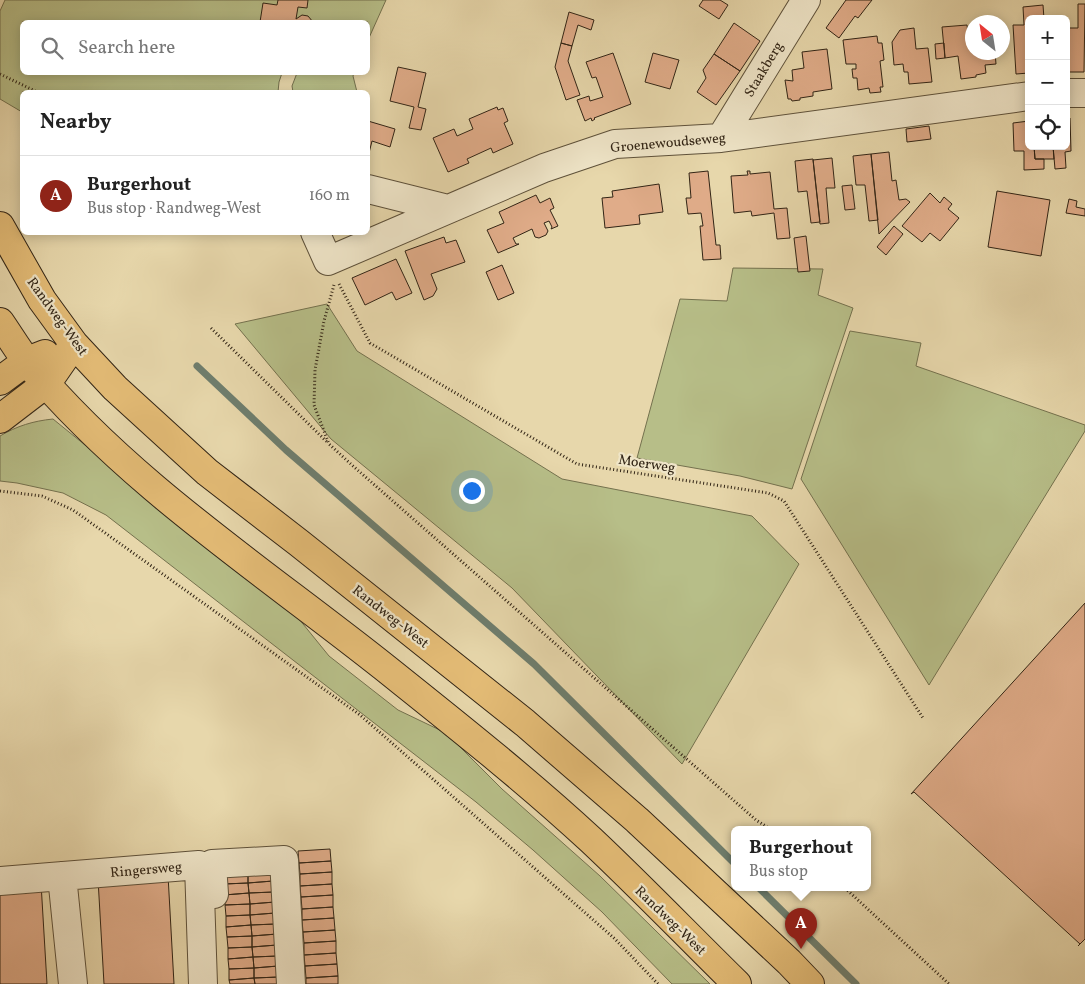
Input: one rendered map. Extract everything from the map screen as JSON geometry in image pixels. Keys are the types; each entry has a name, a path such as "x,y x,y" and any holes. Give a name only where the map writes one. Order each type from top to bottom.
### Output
{"main road":[{"name":"Randweg-West","path":"0,226 42,300 74,344 115,388 208,472 518,717 637,820 789,962 810,984"},
{"name":"Randweg-West","path":"0,322 27,361 46,383 78,418 131,468 245,561 390,672 499,760 591,841 737,984"},
{"path":"0,381 27,361 74,344"},
{"path":"0,419 46,383 74,344"}],"street":[{"name":"Staakberg","path":"721,138 806,0"},
{"path":"1070,93 1085,94"},
{"name":"Groenewoudseweg","path":"332,269 448,209 544,168 615,144 721,138 1025,97"},
{"path":"370,190 448,209"},
{"path":"316,235 332,269"},
{"path":"219,984 212,864 284,860 291,984"},
{"name":"Ringersweg","path":"0,881 199,865 203,984"},
{"path":"62,876 73,984"}],"path":[{"path":"0,74 33,90"},
{"path":"330,444 314,405 315,370 332,269"},
{"name":"Moerweg","path":"332,269 370,343 577,464 768,493 784,501 923,718"},
{"path":"211,328 353,466 728,796 766,826"},
{"path":"0,492 42,496 72,510 360,715 615,939 658,984"},
{"path":"848,891 949,984"}],"green space":[{"path":"5,0 386,0 370,36 370,20 20,20 20,75 281,75 278,90 20,90 20,111 0,99 0,11"},
{"path":"296,75 353,75 356,90 293,90 292,86"},
{"path":"733,268 823,269 818,295 853,308 792,489 740,476 637,458 680,299 727,301"},
{"path":"327,304 357,351 562,479 752,516 799,564 682,764 512,588 331,439 235,324"},
{"path":"850,331 921,343 916,366 1085,425 1085,431 929,685 801,479"},
{"path":"53,419 299,619 329,656 398,710 446,733 502,789 600,876 710,984 672,984 602,912 476,802 106,515 63,493 0,481 0,436 25,424"}],"building":[{"path":"278,0 308,0 307,8 298,7 296,19 302,15 308,16 311,20 260,20 263,3 277,5"},
{"path":"703,0 720,0 728,5 719,19 699,6"},
{"path":"846,0 872,0 858,18 855,16 839,38 826,28"},
{"path":"1078,4 1085,4 1084,72 1070,72 1070,28 1078,28"},
{"path":"1043,5 1044,15 1025,15 1025,73 1016,74 1013,25 1024,25 1023,7"},
{"path":"569,12 594,20 591,30 578,25 572,46 561,43"},
{"path":"734,23 760,41 740,71 714,54"},
{"path":"965,25 965,60 996,60 996,64 985,65 986,73 976,75 976,77 961,79 958,56 945,58 942,27"},
{"path":"914,28 916,49 928,48 932,82 909,84 908,72 904,72 903,64 894,65 892,42 900,30"},
{"path":"877,36 878,43 882,43 884,60 880,61 883,87 880,87 881,92 870,93 869,88 858,90 857,78 853,78 852,69 856,69 856,64 846,64 843,40"},
{"path":"561,43 572,46 568,61 580,95 566,100 555,67"},
{"path":"944,43 945,58 936,59 935,44"},
{"path":"827,49 832,89 813,92 813,96 800,98 800,100 792,101 788,99 785,80 793,81 792,70 804,68 802,52"},
{"path":"613,53 631,104 594,118 592,121 591,118 585,121 577,100 589,96 590,101 603,97 596,77 592,78 586,62"},
{"path":"653,53 679,60 670,89 645,82"},
{"path":"714,54 740,71 716,105 697,92 706,78 703,70"},
{"path":"398,67 426,73 418,107 426,109 421,130 409,128 414,107 390,101"},
{"path":"497,107 498,110 503,108 508,121 504,123 513,144 493,153 491,148 467,159 469,163 448,172 433,138 454,129 457,136 473,129 469,119"},
{"path":"1070,118 1071,151 1065,152 1066,168 1055,169 1053,150 1070,150"},
{"path":"370,122 395,129 390,147 372,141 370,149"},
{"path":"1025,122 1025,150 1034,150 1035,159 1044,159 1044,169 1024,170 1024,151 1014,151 1013,123"},
{"path":"929,126 931,139 907,142 906,129"},
{"path":"1034,150 1053,150 1054,159 1035,159"},
{"path":"889,152 892,181 896,180 899,200 906,199 910,202 879,234 871,154"},
{"path":"871,154 878,220 869,221 865,185 856,185 853,156"},
{"path":"832,158 835,188 826,188 829,223 820,224 813,160"},
{"path":"813,159 820,222 811,223 807,191 798,192 795,161"},
{"path":"708,171 716,245 720,245 721,259 703,260 700,226 703,226 701,213 688,214 686,198 691,198 689,173"},
{"path":"747,171 750,171 750,174 770,172 774,209 787,208 790,238 777,239 774,213 752,216 751,211 734,213 731,176 748,175"},
{"path":"659,184 663,212 639,215 640,224 605,228 602,198 613,197 612,191"},
{"path":"852,185 855,209 845,210 842,186"},
{"path":"997,191 1050,200 1041,256 988,247"},
{"path":"930,193 940,203 944,197 952,204 948,209 959,218 940,241 930,233 922,242 902,226"},
{"path":"536,195 540,203 550,198 554,208 550,210 558,226 551,229 549,221 544,223 548,231 546,235 539,238 535,237 532,229 513,238 516,244 519,244 498,253 487,230 504,223 499,212"},
{"path":"1069,199 1077,201 1076,207 1085,209 1085,216 1066,213"},
{"path":"894,226 903,234 886,255 877,247"},
{"path":"806,236 810,271 798,272 794,238"},
{"path":"444,237 446,243 456,240 465,262 431,274 437,289 433,296 424,300 405,251"},
{"path":"396,259 412,293 396,300 392,292 365,305 352,278"},
{"path":"502,265 514,293 498,300 486,272"},
{"path":"1085,603 1085,939 1080,944 914,792 911,794"},
{"path":"330,849 331,861 299,863 298,851"},
{"path":"331,861 332,872 300,874 299,863"},
{"path":"273,871 273,881 248,883 248,872"},
{"path":"248,872 248,883 224,884 223,874"},
{"path":"332,872 332,884 300,886 300,874"},
{"path":"168,875 174,984 104,984 98,879"},
{"path":"273,881 274,892 249,893 248,883"},
{"path":"41,883 47,984 0,984 0,885"},
{"path":"248,883 249,893 224,895 224,884"},
{"path":"332,884 333,895 301,897 300,886"},
{"path":"274,892 275,902 250,904 249,893"},
{"path":"249,893 250,904 225,905 224,895"},
{"path":"333,895 333,907 302,909 301,897"},
{"path":"275,902 275,913 250,915 250,904"},
{"path":"250,904 250,915 226,916 225,905"},
{"path":"333,907 334,918 302,920 302,909"},
{"path":"275,913 276,924 251,925 250,915"},
{"path":"250,915 251,925 226,927 226,916"},
{"path":"334,918 335,930 303,932 302,920"},
{"path":"276,924 277,934 252,936 251,925"},
{"path":"251,925 252,936 227,937 226,927"},
{"path":"335,930 336,941 304,943 303,932"},
{"path":"277,934 277,945 252,947 252,936"},
{"path":"252,936 252,947 228,948 227,937"},
{"path":"336,941 336,953 304,955 304,943"},
{"path":"277,945 278,956 253,957 252,947"},
{"path":"252,947 253,957 228,959 228,948"},
{"path":"336,953 337,964 305,966 304,955"},
{"path":"278,956 278,966 254,968 253,957"},
{"path":"253,957 254,968 229,969 228,959"},
{"path":"337,964 338,976 306,978 305,966"},
{"path":"278,966 279,977 254,978 254,968"},
{"path":"254,968 254,978 229,980 229,969"},
{"path":"338,976 338,984 306,984 306,978"},
{"path":"279,977 279,984 255,984 254,978"},
{"path":"254,978 255,984 230,984 229,980"}],"waterway":[{"path":"197,366 286,450 534,664 731,860"},
{"path":"762,891 856,984"}],"place":[{"name":"Burgerhout","path":"801,949"}]}
